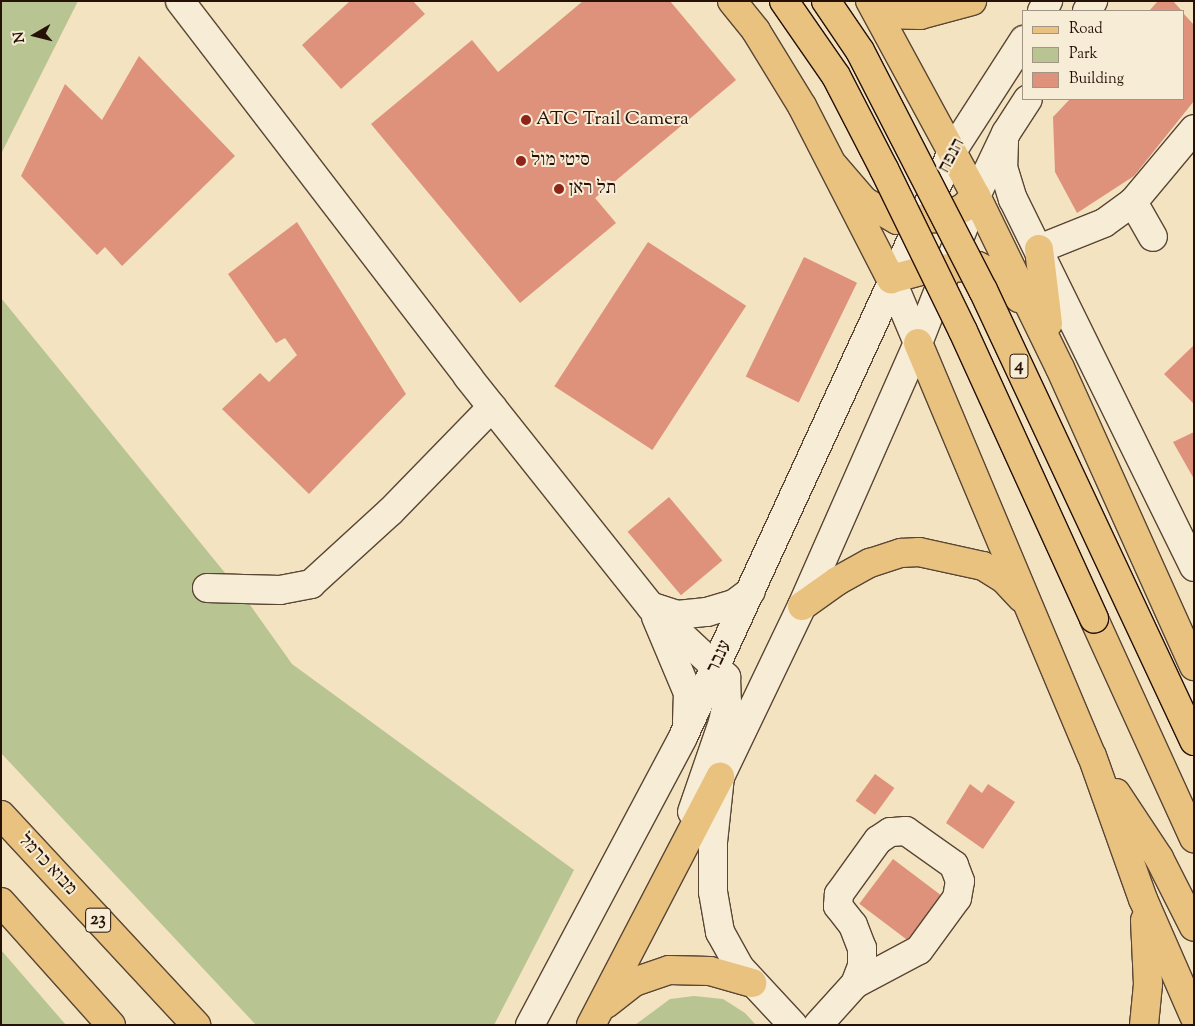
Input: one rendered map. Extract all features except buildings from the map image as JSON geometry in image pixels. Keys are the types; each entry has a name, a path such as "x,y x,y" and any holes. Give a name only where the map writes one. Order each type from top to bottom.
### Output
{"main road":[{"path":"732,1 756,31 834,166 891,279 967,265 988,270 1004,282 1037,321"},
{"name":"4","path":"784,1 836,76 963,331 1194,838"},
{"name":"4","path":"826,1 860,51 983,290 1194,741"},
{"path":"874,8 920,15 972,1"},
{"path":"874,8 954,150 1060,368 1186,637 1194,666"},
{"path":"834,166 850,188 876,211 897,220 919,221 952,214 976,196"},
{"path":"1039,249 1046,316 1060,368"},
{"path":"918,344 1092,756 1143,899 1194,1016"},
{"path":"802,606 837,581 870,563 901,552 919,552 983,566 1004,579 1031,610"},
{"path":"1092,756 1159,858 1194,927"},
{"path":"592,1022 720,777"},
{"name":"מבוא כרמל","path":"1,815 196,1025"},
{"path":"1143,899 1148,984 1144,1025"},
{"path":"1,902 111,1025"},
{"path":"592,1022 610,998 655,973 687,969 710,971 752,983"}],"street":[{"path":"180,1 492,407 651,607 726,677 728,687 724,722 670,874"},
{"name":"הנפח","path":"891,279 954,150 1022,43"},
{"name":"הנפח","path":"918,344 950,267 976,196 1006,133 1027,100"},
{"path":"1039,249 1104,223 1133,202 1194,129"},
{"path":"1006,133 1003,155 1005,177 1194,567"},
{"path":"1133,202 1154,236"},
{"path":"794,1025 752,983 723,939 716,913 713,842 720,777 802,606 918,344 891,279"},
{"name":"ענבר","path":"530,1025 682,737 831,421 891,279"},
{"path":"207,588 280,590 311,584 391,511 492,407"},
{"path":"651,607 666,613 689,615 734,604 751,591"},
{"path":"651,607 688,693 682,737"},
{"path":"818,1025 855,984 919,950 956,898 960,881 954,866 906,831 890,832 878,840 839,894 838,906 853,925 862,948 862,966 855,984"}],"green space":[{"path":"1,1 78,1 1,154"},
{"path":"1,298 243,595 292,664 574,870 494,1025 256,1025 1,753"},
{"path":"1,950 66,1025 1,1025"},
{"path":"694,996 723,999 745,1013 756,1025 635,1025 670,999"}],"place":[{"name":"ATC Trail Camera","path":"526,120"},
{"name":"סיטי מול","path":"521,161"},
{"name":"תל ראן","path":"559,189"}]}
